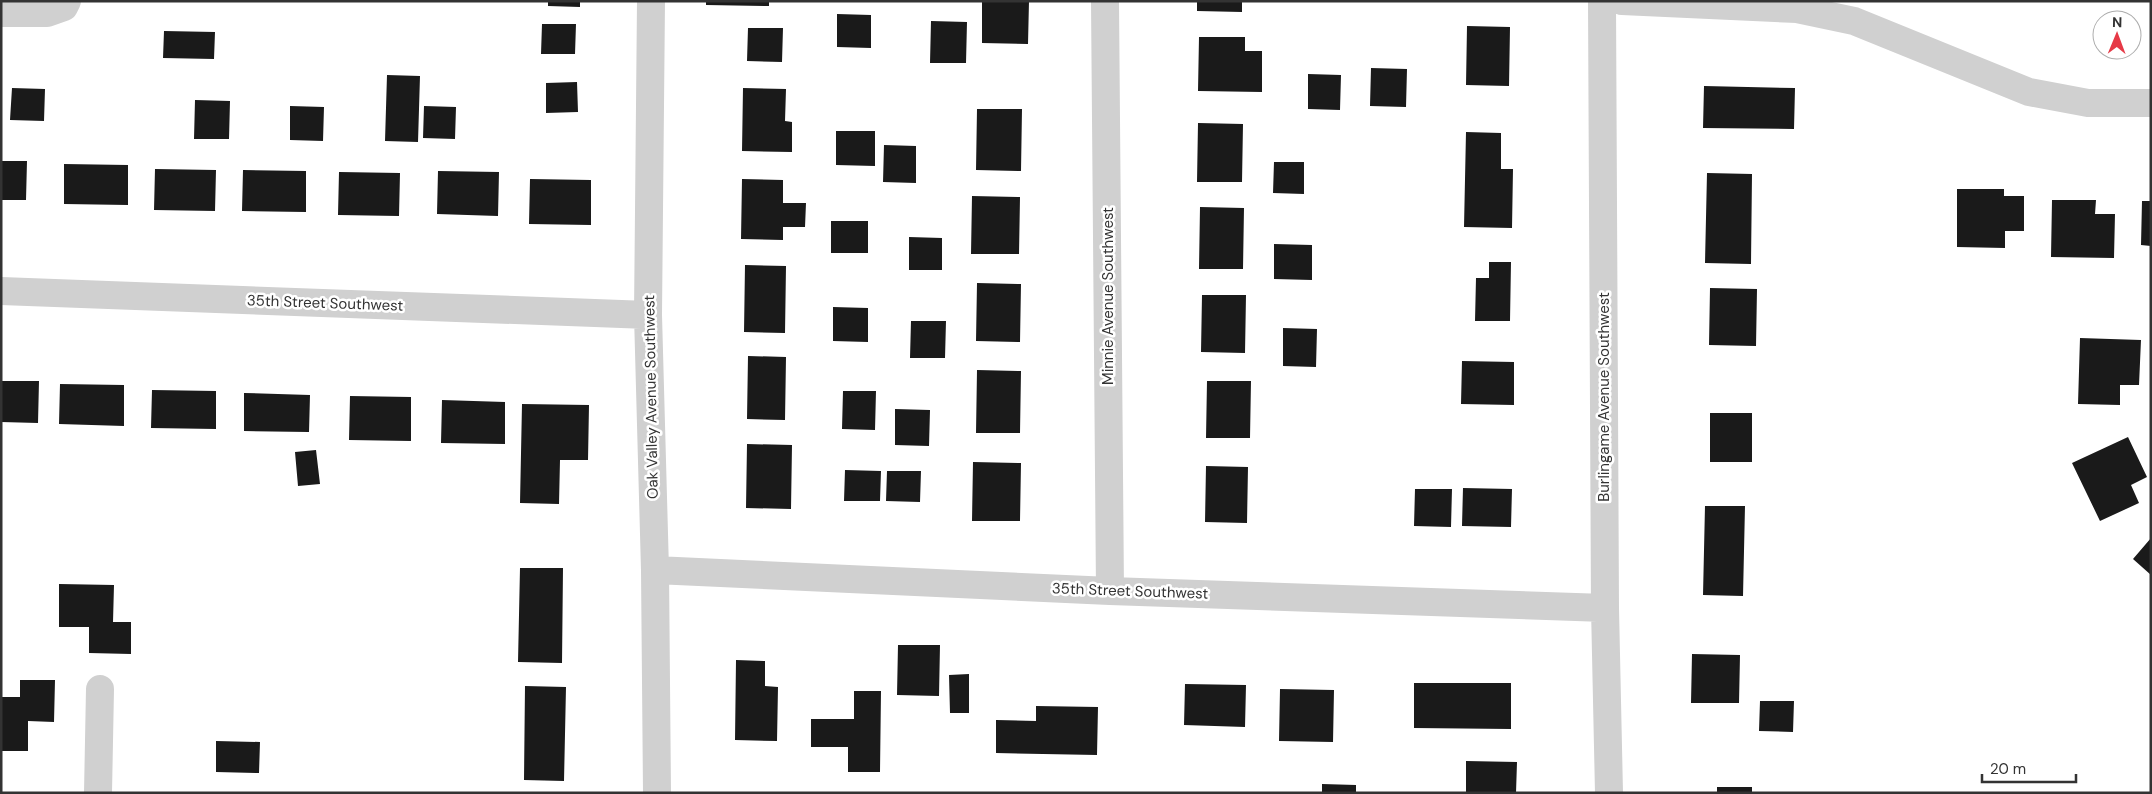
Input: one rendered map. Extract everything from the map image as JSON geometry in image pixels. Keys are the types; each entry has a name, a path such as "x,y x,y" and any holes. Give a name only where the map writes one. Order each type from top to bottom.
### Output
{"street":[{"path":"1,13 47,13 64,7 68,1"},
{"name":"Oak Valley Avenue Southwest","path":"651,1 648,315 655,570 657,793"},
{"name":"Minnie Avenue Southwest","path":"1106,1 1110,591"},
{"name":"Burlingame Avenue Southwest","path":"1602,1 1605,608 1609,793"},
{"path":"1622,1 1797,8 1854,22 2029,92 2088,103 2151,103"},
{"name":"35th Street Southwest","path":"1,291 648,315"},
{"name":"35th Street Southwest","path":"655,570 1110,591 1605,608"},
{"path":"98,793 100,689"}],"building":[{"path":"548,1 580,1 580,7 548,6"},
{"path":"706,1 769,1 769,6 706,5"},
{"path":"982,1 1029,1 1028,44 982,43"},
{"path":"1197,1 1242,1 1242,12 1197,11"},
{"path":"837,14 871,15 871,48 837,47"},
{"path":"931,21 967,22 966,63 930,63"},
{"path":"542,24 576,24 575,54 541,54"},
{"path":"1467,26 1510,27 1509,86 1466,85"},
{"path":"748,28 783,28 782,62 747,61"},
{"path":"164,31 215,32 214,59 163,58"},
{"path":"1199,37 1245,37 1245,51 1262,51 1262,92 1198,91"},
{"path":"1371,68 1407,69 1406,107 1370,106"},
{"path":"1308,74 1341,75 1340,110 1308,109"},
{"path":"387,75 420,76 418,142 385,141"},
{"path":"577,82 578,112 546,113 546,83"},
{"path":"1704,86 1795,88 1794,129 1703,128"},
{"path":"12,88 45,89 44,121 10,120"},
{"path":"743,88 786,89 785,121 792,122 792,152 742,151"},
{"path":"195,100 230,101 229,139 194,139"},
{"path":"290,106 324,107 323,141 290,140"},
{"path":"424,106 456,107 455,139 423,138"},
{"path":"977,109 1022,109 1021,171 976,170"},
{"path":"1198,123 1243,124 1242,182 1197,182"},
{"path":"836,131 875,131 875,166 836,165"},
{"path":"1466,132 1501,133 1501,169 1513,169 1512,228 1464,227"},
{"path":"884,145 916,146 916,183 883,182"},
{"path":"1,161 27,161 26,200 1,200"},
{"path":"1274,162 1304,162 1304,194 1273,193"},
{"path":"64,164 128,165 128,205 64,204"},
{"path":"155,169 216,170 215,211 154,210"},
{"path":"243,170 306,171 306,212 242,211"},
{"path":"438,171 499,172 498,216 437,214"},
{"path":"339,172 400,173 399,216 338,215"},
{"path":"1707,173 1752,174 1751,264 1705,263"},
{"path":"530,179 591,180 591,225 529,224"},
{"path":"742,179 783,180 783,203 806,203 805,227 783,227 783,240 741,239"},
{"path":"1957,189 2004,189 2004,196 2024,196 2024,231 2005,231 2005,248 1957,247"},
{"path":"972,196 1020,197 1019,254 971,254"},
{"path":"2052,200 2096,200 2095,214 2115,214 2114,258 2051,257"},
{"path":"2142,201 2151,201 2151,246 2141,245"},
{"path":"1200,207 1244,208 1243,269 1199,269"},
{"path":"831,221 868,221 868,253 831,253"},
{"path":"909,237 942,238 942,270 909,270"},
{"path":"1274,244 1312,245 1312,280 1274,279"},
{"path":"1489,262 1511,262 1510,321 1475,321 1476,278 1489,278"},
{"path":"745,265 786,266 785,333 744,332"},
{"path":"977,283 1021,284 1020,342 976,341"},
{"path":"1710,288 1757,289 1756,346 1709,345"},
{"path":"1202,295 1246,295 1245,353 1201,352"},
{"path":"833,307 868,308 868,342 833,341"},
{"path":"911,321 946,321 945,358 910,358"},
{"path":"1283,328 1317,329 1316,367 1283,366"},
{"path":"2080,338 2141,340 2139,385 2120,385 2120,405 2078,404"},
{"path":"748,356 786,357 785,420 747,419"},
{"path":"1462,361 1514,362 1514,405 1461,404"},
{"path":"977,370 1021,371 1020,433 976,433"},
{"path":"1,381 39,381 38,423 1,422"},
{"path":"1207,381 1251,381 1250,438 1206,438"},
{"path":"60,384 124,385 124,426 59,424"},
{"path":"152,390 216,391 216,429 151,428"},
{"path":"843,391 876,391 875,430 842,429"},
{"path":"244,393 310,395 309,432 244,431"},
{"path":"350,396 411,397 411,441 349,440"},
{"path":"442,400 505,402 505,444 441,443"},
{"path":"522,404 589,405 588,460 560,460 559,504 520,503"},
{"path":"895,409 930,410 929,446 895,445"},
{"path":"1710,413 1752,413 1752,462 1710,462"},
{"path":"2128,437 2147,477 2131,485 2139,503 2100,521 2072,463"},
{"path":"747,444 792,445 791,509 746,508"},
{"path":"316,450 320,484 298,486 295,452"},
{"path":"973,462 1021,463 1020,521 972,521"},
{"path":"1206,466 1248,467 1247,523 1205,522"},
{"path":"845,470 881,471 880,501 844,501"},
{"path":"887,471 921,471 920,502 886,501"},
{"path":"1463,488 1512,489 1511,527 1462,526"},
{"path":"1415,489 1452,489 1451,527 1414,526"},
{"path":"1705,506 1745,506 1743,596 1703,595"},
{"path":"2151,538 2151,575 2133,559"},
{"path":"520,568 563,568 562,663 518,662"},
{"path":"59,584 114,585 113,622 131,622 131,654 89,653 89,627 59,627"},
{"path":"898,645 940,645 939,696 897,695"},
{"path":"1692,654 1740,655 1739,703 1691,703"},
{"path":"736,660 765,661 765,686 778,687 777,741 735,740"},
{"path":"969,674 969,713 950,713 949,675"},
{"path":"20,680 55,680 54,722 28,721 28,751 1,751 1,697 20,697"},
{"path":"1414,683 1511,683 1511,729 1414,728"},
{"path":"1185,684 1246,685 1245,727 1184,725"},
{"path":"525,686 566,687 564,781 524,780"},
{"path":"1280,689 1334,690 1333,742 1279,741"},
{"path":"854,691 881,691 880,772 848,772 848,747 811,747 811,719 854,719"},
{"path":"1760,701 1794,701 1793,732 1759,731"},
{"path":"1036,706 1098,707 1097,755 996,753 996,720 1036,721"},
{"path":"216,741 260,742 259,773 216,772"},
{"path":"1466,761 1517,762 1516,793 1466,793"},
{"path":"1322,784 1356,785 1356,793 1322,793"},
{"path":"1717,787 1752,787 1752,793 1717,793"}]}
